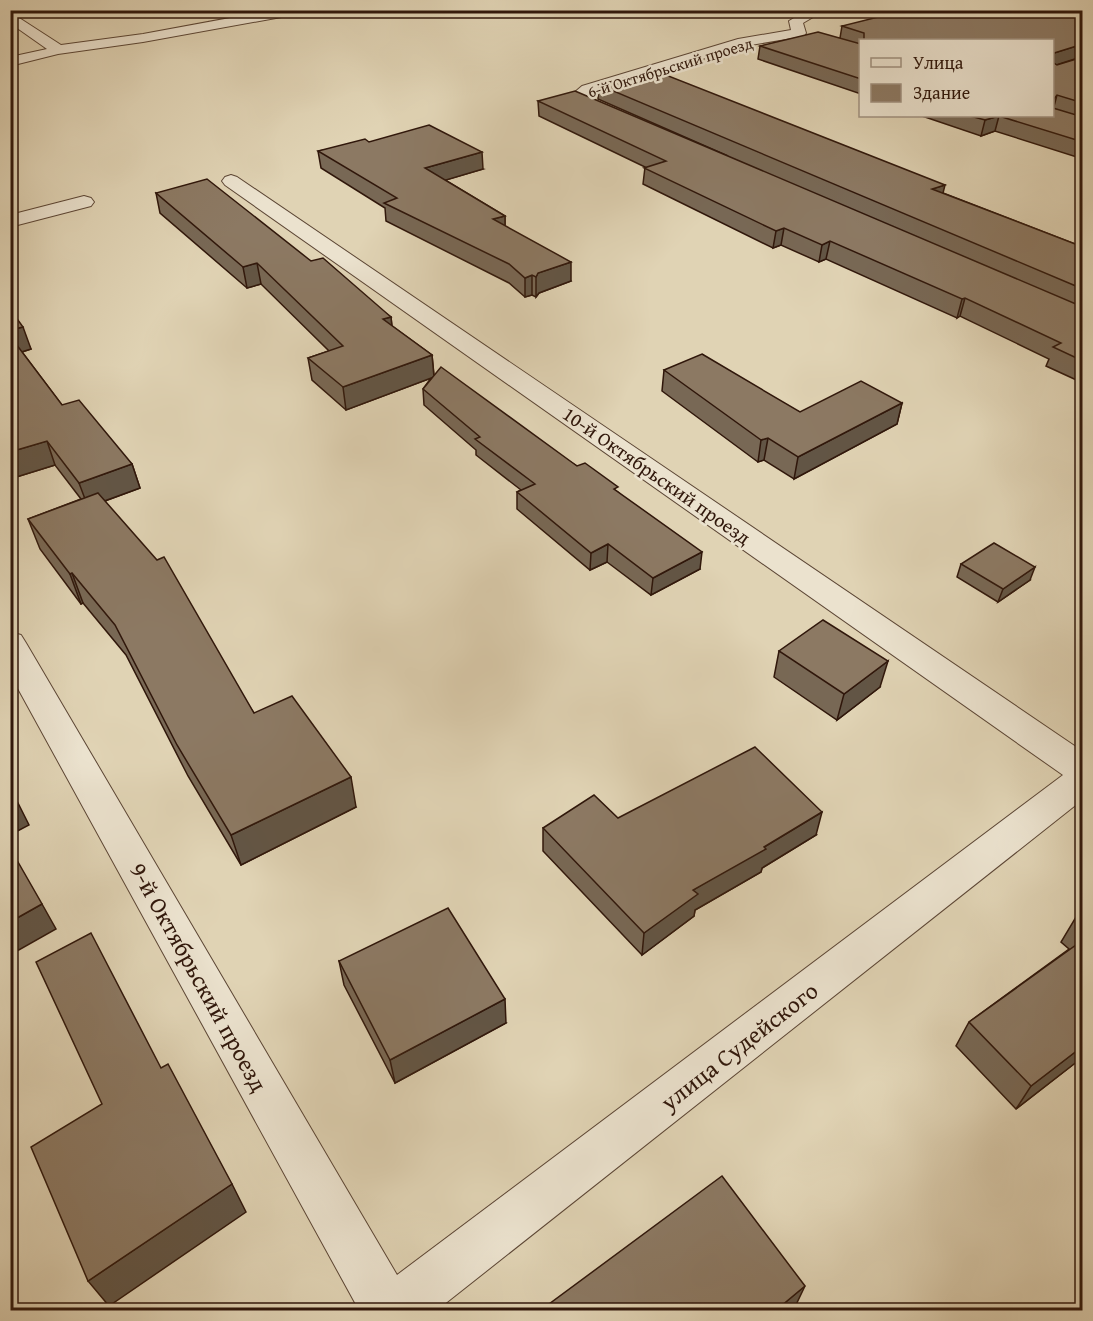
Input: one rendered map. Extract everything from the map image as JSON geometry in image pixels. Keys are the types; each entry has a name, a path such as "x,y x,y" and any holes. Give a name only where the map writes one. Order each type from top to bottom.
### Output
{"street":[{"path":"10,63 58,50 143,38 298,10"},
{"name":"6-й Октябрьский проезд","path":"630,121 576,98 588,89 743,42 804,35 796,21 819,10"},
{"path":"10,16 58,50"},
{"name":"10-й Октябрьский проезд","path":"231,181 1083,769"},
{"path":"10,221 84,202"},
{"name":"9-й Октябрьский проезд","path":"10,643 388,1311"},
{"name":"улица Судейского","path":"395,1311 1083,780"}],"building":[{"path":"906,10 1083,10 1083,44 1054,53 1054,39 864,39 864,33 842,26"},
{"path":"818,32 859,43 859,78 760,46"},
{"path":"1083,57 1083,103 1057,95 1054,99 1054,63 1057,65"},
{"path":"647,72 660,77 666,75 945,185 932,189 1083,247 1083,289 599,85"},
{"path":"575,91 1083,307 1083,361 1053,347 1061,343 965,298 962,299 830,241 822,245 784,228 776,231 644,168 666,161 538,101"},
{"path":"1054,108 1083,117 1083,142 1002,117 1054,117"},
{"path":"974,117 996,117 985,120"},
{"path":"429,125 482,152 425,168 505,216 493,219 571,262 538,273 536,277 532,275 525,278 509,264 384,203 397,198 318,151 365,139 369,142"},
{"path":"207,179 311,261 323,258 391,317 383,319 432,355 343,387 308,358 343,346 257,263 243,267 156,193"},
{"path":"10,309 23,327 10,330"},
{"path":"10,336 62,405 79,400 132,464 79,483 47,441 10,452"},
{"path":"702,354 800,412 861,381 902,403 798,457 768,438 761,440 664,370"},
{"path":"441,367 577,466 585,463 618,487 614,489 702,552 653,578 608,544 591,553 517,492 535,484 475,439 480,437 423,389"},
{"path":"98,493 157,560 164,557 254,713 292,696 351,777 231,835 177,745 115,625 72,573 70,574 28,519"},
{"path":"994,543 1035,567 1003,589 961,564"},
{"path":"823,620 888,661 844,694 779,651"},
{"path":"755,747 822,812 764,847 766,849 693,890 698,894 644,933 543,828 594,795 618,818"},
{"path":"10,790 16,799 10,802"},
{"path":"10,848 42,904 10,922"},
{"path":"448,908 505,999 390,1060 339,961"},
{"path":"1083,912 1083,923 1076,917"},
{"path":"91,933 161,1068 168,1064 232,1184 88,1281 31,1147 102,1104 36,962"},
{"path":"1083,940 1083,1046 1031,1086 969,1022"},
{"path":"722,1176 805,1286 775,1311 547,1311 545,1307"}]}
